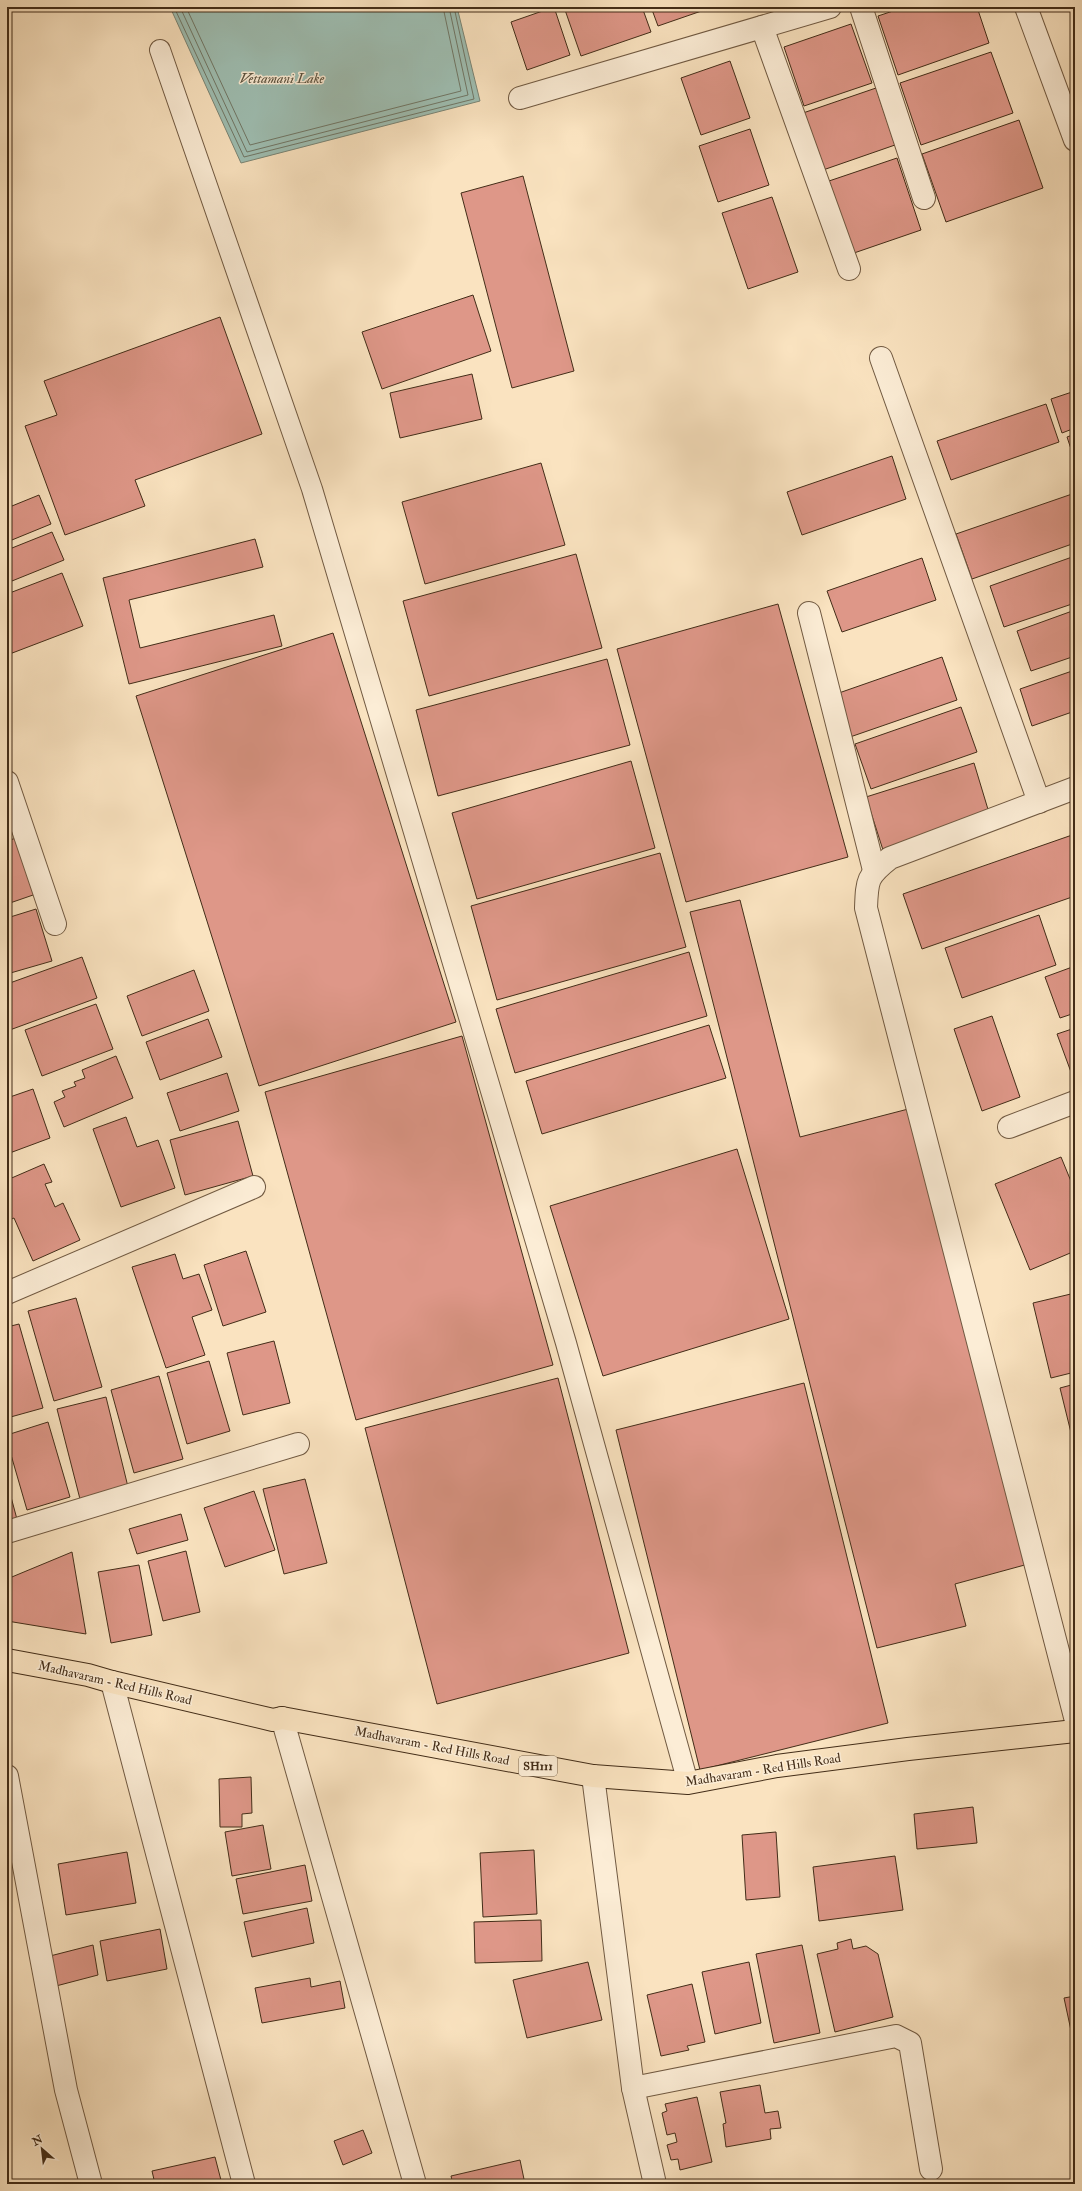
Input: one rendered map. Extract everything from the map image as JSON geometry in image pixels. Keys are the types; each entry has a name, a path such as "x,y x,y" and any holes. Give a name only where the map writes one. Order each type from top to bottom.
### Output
{"main road":[{"name":"Madhavaram - Red Hills Road","path":"7,1660 88,1674 112,1682 273,1720 282,1718 593,1776 688,1783 793,1764 908,1748 1075,1731"}],"street":[{"path":"520,98 830,7"},
{"path":"861,7 924,198"},
{"path":"1026,7 1075,140"},
{"path":"762,27 849,269"},
{"path":"881,358 1039,802"},
{"path":"809,613 874,870"},
{"path":"7,782 55,924"},
{"path":"1075,788 890,858 874,870 867,886 866,908 872,936 1075,1716"},
{"path":"1009,1127 1075,1102"},
{"path":"7,1294 254,1187"},
{"path":"7,1532 298,1444"},
{"path":"112,1682 244,2184"},
{"path":"282,1718 415,2184"},
{"path":"7,1776 66,2090 91,2184"},
{"path":"593,1776 633,2088 655,2184"},
{"path":"633,2088 896,2036 910,2043 931,2169"}],"lane":[{"path":"160,50 312,489 566,1343 688,1783"}],"water":[{"name":"Vettamani Lake","path":"170,7 457,7 480,101 241,163"}],"building":[{"path":"554,7 570,55 527,70 511,22"},
{"path":"564,7 642,7 651,32 581,56"},
{"path":"651,7 713,7 658,26"},
{"path":"905,7 977,7 989,43 898,75 878,16"},
{"path":"851,24 872,83 804,106 784,47"},
{"path":"991,52 1013,113 921,145 900,83"},
{"path":"730,61 750,118 701,135 681,78"},
{"path":"876,88 895,145 823,170 803,113"},
{"path":"1019,120 1043,188 946,222 922,154"},
{"path":"750,129 769,185 718,202 699,146"},
{"path":"897,158 921,230 854,253 829,181"},
{"path":"523,176 574,371 512,388 461,193"},
{"path":"772,197 798,272 748,289 722,213"},
{"path":"473,295 491,351 382,389 362,332"},
{"path":"220,317 262,434 135,480 145,506 65,535 25,426 57,415 44,381"},
{"path":"472,374 482,419 400,438 390,393"},
{"path":"1075,391 1075,428 1062,433 1051,399"},
{"path":"1046,404 1059,442 951,480 937,441"},
{"path":"1075,434 1075,461 1067,437"},
{"path":"892,456 906,499 802,535 787,492"},
{"path":"541,463 565,545 425,584 402,502"},
{"path":"1075,493 1075,543 972,579 956,534"},
{"path":"39,495 51,524 7,542 7,508"},
{"path":"52,532 64,560 7,583 7,550"},
{"path":"255,539 263,567 129,600 140,648 274,615 282,646 129,684 103,578"},
{"path":"576,554 602,648 429,696 403,601"},
{"path":"1075,556 1075,603 1004,627 990,586"},
{"path":"922,558 936,600 842,632 827,591"},
{"path":"62,573 83,626 7,655 7,594"},
{"path":"778,604 848,857 686,902 617,649"},
{"path":"1075,610 1075,656 1031,671 1017,631"},
{"path":"333,633 456,1022 259,1086 136,696"},
{"path":"942,657 957,700 850,737 836,694"},
{"path":"607,659 630,745 438,796 416,710"},
{"path":"1075,670 1075,711 1032,726 1020,689"},
{"path":"961,707 977,752 871,789 855,744"},
{"path":"631,761 655,848 477,899 452,813"},
{"path":"974,763 990,816 883,850 866,797"},
{"path":"1075,834 1075,896 922,949 903,894"},
{"path":"16,838 36,894 7,904 7,841"},
{"path":"660,853 686,947 497,1000 471,906"},
{"path":"740,900 800,1137 916,1107 1032,1563 955,1584 966,1626 877,1648 690,912"},
{"path":"36,909 52,961 7,974 7,918"},
{"path":"1039,915 1056,965 962,998 945,948"},
{"path":"689,952 707,1016 515,1073 496,1009"},
{"path":"82,957 97,998 7,1031 7,984"},
{"path":"1075,966 1075,1013 1060,1018 1045,977"},
{"path":"194,970 209,1011 142,1036 127,996"},
{"path":"96,1004 113,1049 42,1076 25,1030"},
{"path":"992,1016 1020,1097 982,1111 954,1029"},
{"path":"208,1019 222,1057 160,1080 146,1042"},
{"path":"709,1025 726,1078 542,1134 526,1081"},
{"path":"1075,1028 1075,1083 1057,1034"},
{"path":"462,1036 553,1365 356,1420 265,1092"},
{"path":"116,1056 133,1098 64,1127 54,1102 65,1097 62,1091 76,1086 74,1082 85,1078 82,1070"},
{"path":"227,1073 239,1111 180,1131 167,1093"},
{"path":"33,1089 50,1138 7,1154 7,1098"},
{"path":"126,1117 137,1147 158,1140 175,1188 121,1207 93,1129"},
{"path":"238,1121 253,1176 185,1195 170,1140"},
{"path":"737,1149 789,1319 603,1376 550,1206"},
{"path":"1061,1157 1075,1191 1075,1251 1030,1270 995,1184"},
{"path":"44,1164 52,1182 45,1184 55,1207 63,1203 80,1240 33,1261 14,1218 7,1221 7,1180"},
{"path":"246,1251 266,1312 223,1326 204,1265"},
{"path":"175,1254 183,1279 199,1274 212,1310 192,1317 205,1355 166,1368 132,1267"},
{"path":"1075,1293 1075,1372 1051,1378 1033,1303"},
{"path":"76,1298 102,1387 54,1401 28,1311"},
{"path":"19,1324 43,1408 7,1418 7,1327"},
{"path":"274,1341 290,1403 243,1415 227,1353"},
{"path":"209,1361 230,1431 187,1444 167,1373"},
{"path":"159,1376 183,1459 134,1473 111,1390"},
{"path":"558,1378 629,1653 437,1704 365,1428"},
{"path":"804,1383 888,1723 700,1770 616,1430"},
{"path":"1075,1384 1075,1449 1060,1388"},
{"path":"106,1397 129,1491 81,1503 57,1409"},
{"path":"48,1422 70,1497 27,1510 7,1441 7,1435"},
{"path":"305,1479 327,1563 284,1574 263,1489"},
{"path":"7,1482 18,1523 7,1526"},
{"path":"254,1491 275,1550 225,1567 204,1508"},
{"path":"181,1514 188,1540 137,1554 129,1529"},
{"path":"186,1551 200,1612 163,1621 148,1561"},
{"path":"72,1552 86,1634 7,1621 7,1579"},
{"path":"139,1565 152,1635 111,1643 98,1572"},
{"path":"251,1777 252,1813 242,1814 242,1827 220,1827 219,1779"},
{"path":"973,1807 977,1843 917,1849 914,1814"},
{"path":"263,1825 271,1869 232,1876 225,1832"},
{"path":"776,1832 780,1897 746,1900 742,1835"},
{"path":"534,1850 537,1914 483,1917 480,1853"},
{"path":"127,1852 136,1903 66,1915 58,1864"},
{"path":"895,1856 903,1910 819,1921 813,1867"},
{"path":"305,1865 312,1901 243,1914 236,1879"},
{"path":"307,1908 314,1943 252,1957 244,1922"},
{"path":"541,1920 542,1961 475,1963 474,1922"},
{"path":"160,1929 167,1969 107,1981 100,1941"},
{"path":"851,1939 853,1949 866,1946 878,1954 893,2017 835,2032 817,1954 838,1949 837,1943"},
{"path":"93,1945 98,1975 56,1986 50,1956"},
{"path":"802,1945 820,2033 774,2043 756,1954"},
{"path":"588,1962 602,2020 527,2038 513,1980"},
{"path":"749,1962 761,2023 715,2034 702,1972"},
{"path":"310,1978 311,1987 340,1981 345,2008 262,2023 255,1988"},
{"path":"692,1984 705,2042 687,2046 689,2050 661,2056 647,1995"},
{"path":"1075,1996 1075,2049 1064,1998"},
{"path":"760,2085 765,2113 778,2111 781,2128 770,2129 771,2139 726,2147 723,2124 726,2123 720,2092"},
{"path":"697,2097 712,2162 680,2170 678,2159 671,2160 667,2145 677,2142 675,2133 667,2135 662,2113 667,2111 665,2104"},
{"path":"363,2130 372,2153 343,2165 334,2141"},
{"path":"215,2157 222,2184 155,2184 152,2171"},
{"path":"520,2160 525,2184 453,2184 451,2176"}]}
